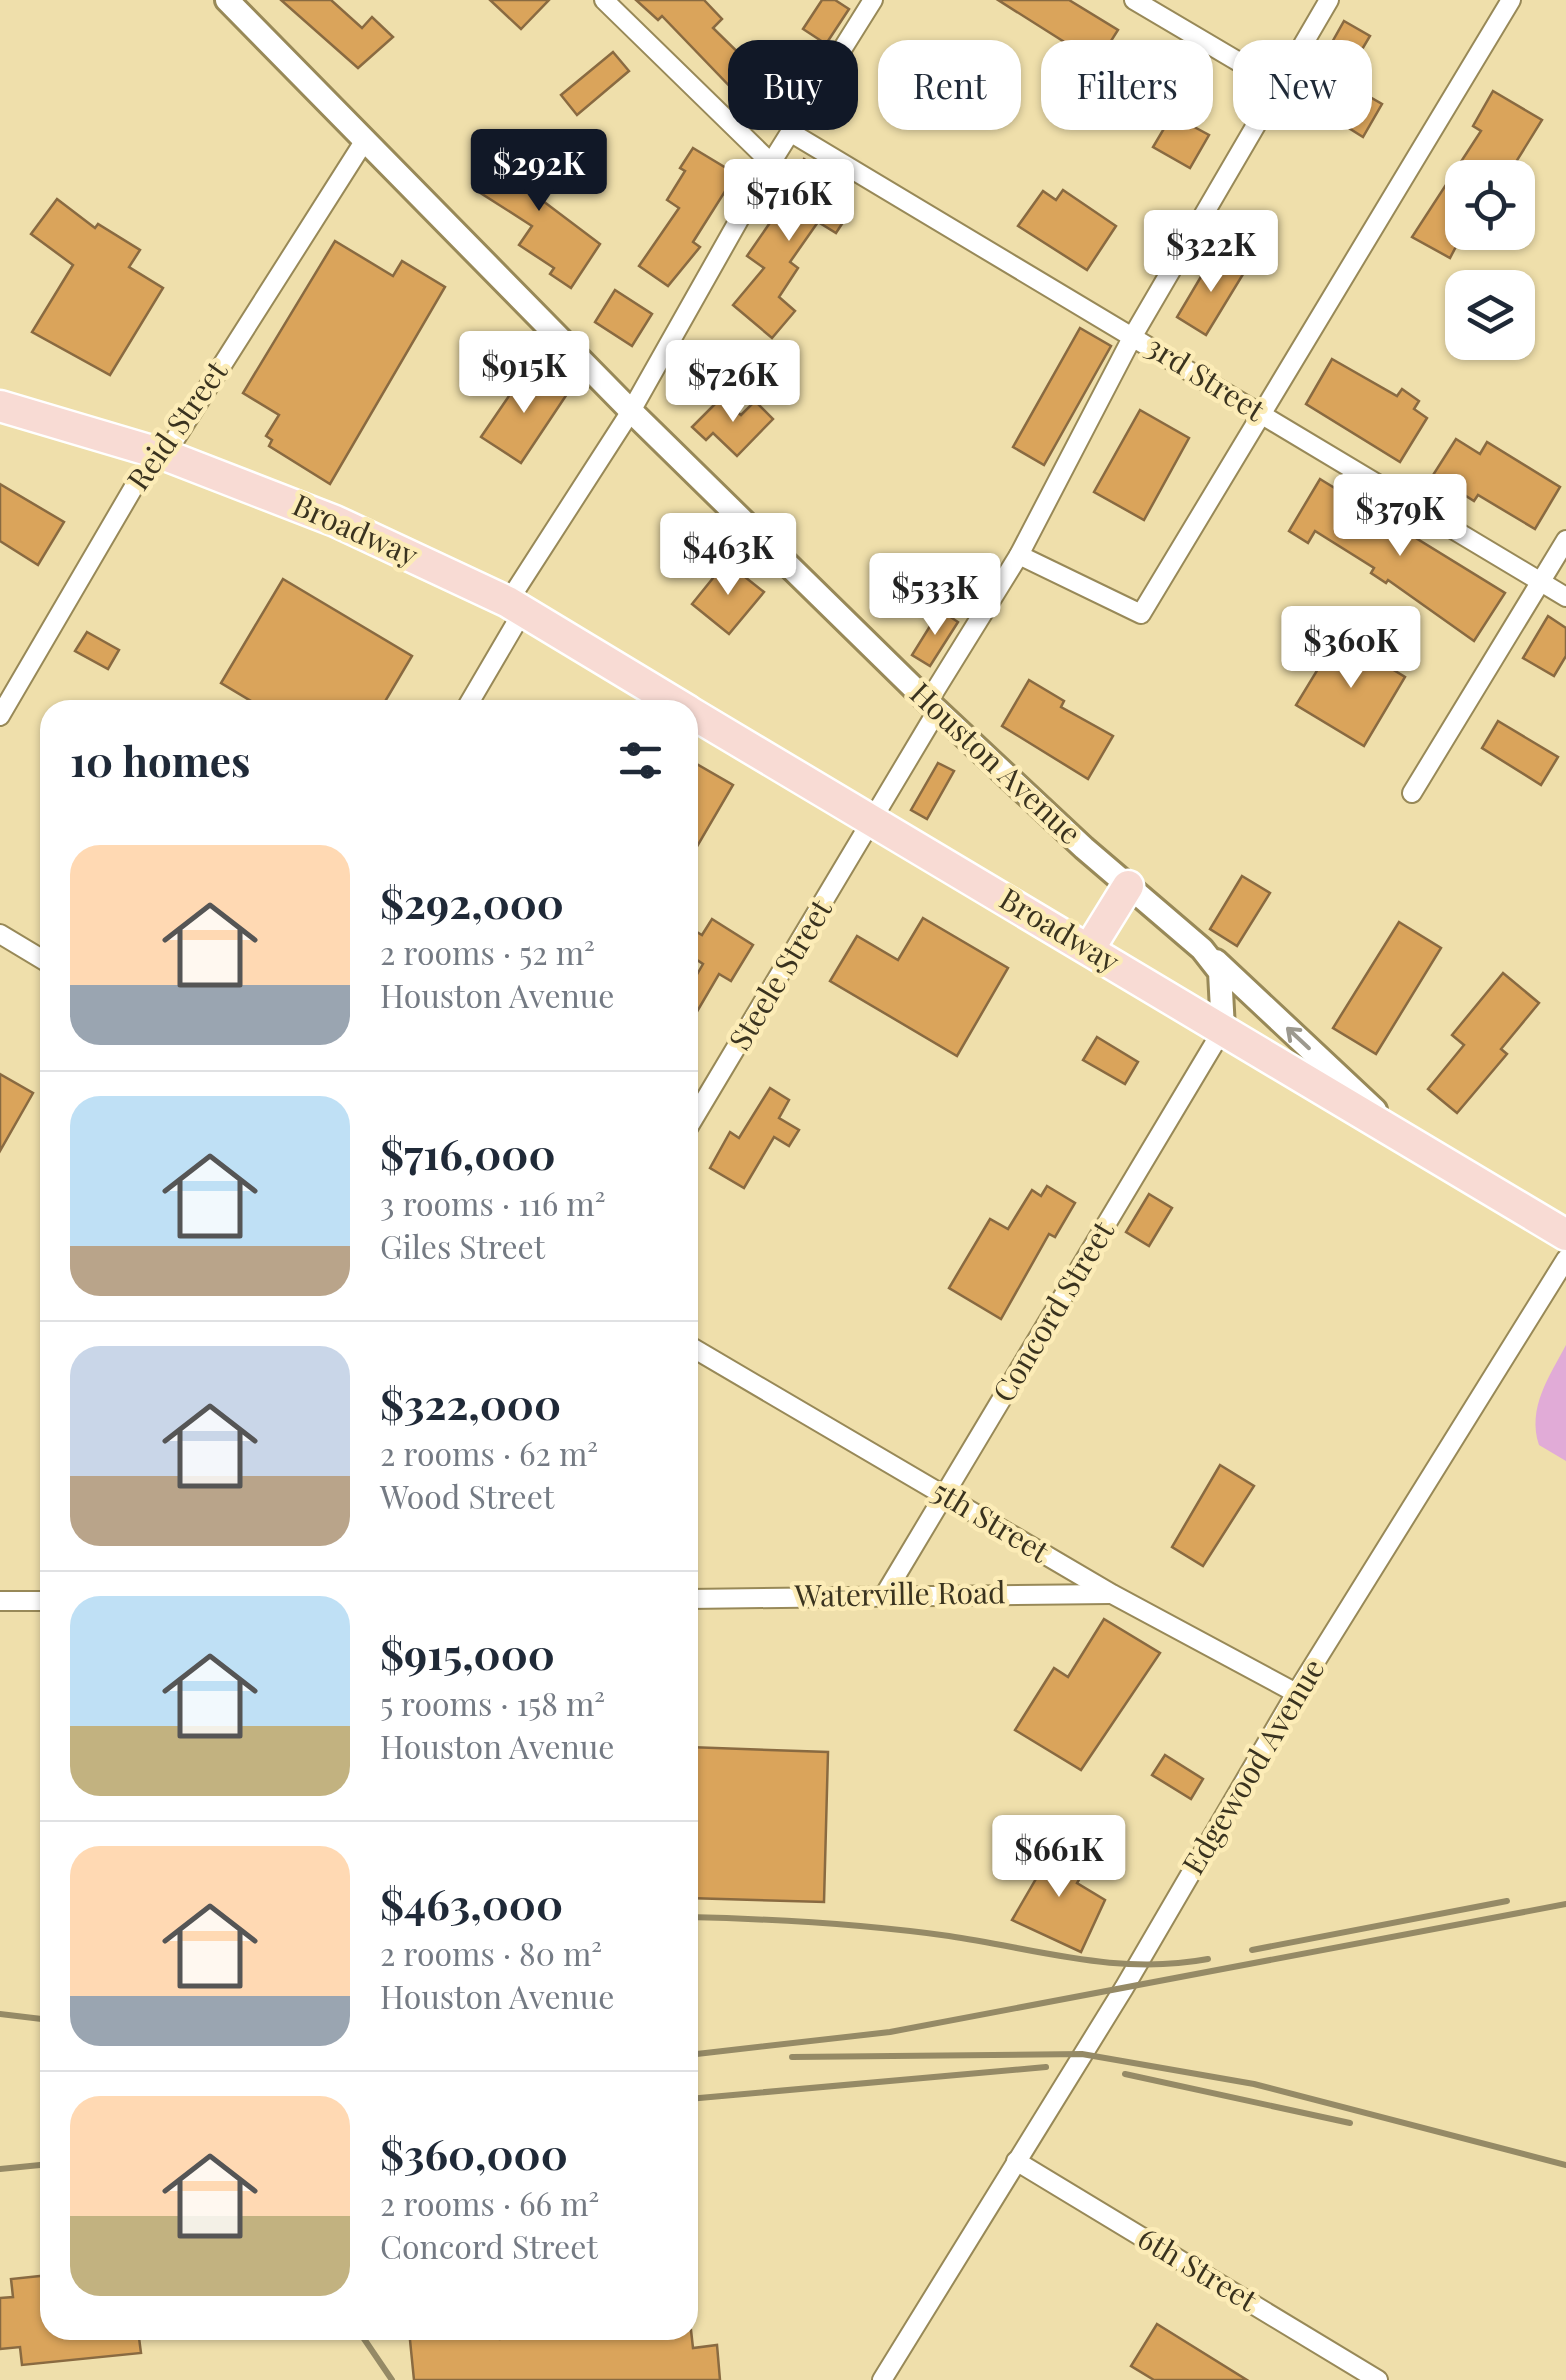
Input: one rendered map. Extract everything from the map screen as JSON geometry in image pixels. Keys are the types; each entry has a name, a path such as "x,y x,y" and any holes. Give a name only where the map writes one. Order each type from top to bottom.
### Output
{"main road":[{"name":"Broadway","path":"2,406 165,455 336,521 516,607 670,700"},
{"name":"Broadway","path":"698,717 1395,1129 1566,1235"},
{"path":"1089,949 1128,886"}],"street":[{"name":"Houston Avenue","path":"227,0 631,411 933,706 1202,949 1220,972 1224,1028"},
{"path":"604,0 770,163"},
{"path":"469,700 516,607 770,163 873,0"},
{"path":"1134,0 1233,58"},
{"name":"Steele Street","path":"1305,40 1329,0"},
{"path":"1019,555 1140,614 1510,0"},
{"name":"Steele Street","path":"698,1112 874,822 1134,334 1252,130"},
{"name":"3rd Street","path":"790,132 1134,334 1566,597"},
{"name":"Reid Street","path":"0,716 135,485 165,455 365,140"},
{"path":"1412,793 1528,596 1566,540"},
{"path":"0,934 40,958"},
{"path":"1202,949 1395,1129"},
{"name":"Concord Street","path":"884,1594 1224,1028"},
{"name":"Edgewood Avenue","path":"882,2380 1124,1988 1296,1694 1566,1259"},
{"name":"5th Street","path":"698,1351 1112,1594 1296,1694"},
{"name":"Waterville Road","path":"698,1599 1112,1594"},
{"path":"0,1600 40,1601"},
{"name":"6th Street","path":"1016,2161 1378,2380"}],"shaded area":[{"path":"1566,1345 1566,1461 1539,1445 1536,1418 1542,1393"}],"building":[{"path":"281,0 331,0 362,28 372,17 393,37 358,68"},
{"path":"490,0 549,0 521,29"},
{"path":"636,0 704,0 722,19 713,28 728,43 728,85 662,16 658,20"},
{"path":"822,0 835,0 849,9 829,40 820,40 803,29"},
{"path":"998,0 1069,0 1118,30 1112,40 1061,40"},
{"path":"1344,21 1370,36 1368,40 1333,40"},
{"path":"613,52 629,71 577,115 561,95"},
{"path":"1493,91 1542,120 1517,160 1462,160 1481,131 1473,126"},
{"path":"1372,98 1382,104 1372,121"},
{"path":"1163,130 1200,130 1209,135 1190,168 1153,147"},
{"path":"512,140 553,167 535,195 600,244 571,288 550,274 554,268 519,245 532,226 479,192"},
{"path":"693,148 736,174 693,242 700,247 668,286 639,266 679,208 667,200 685,171 680,168"},
{"path":"804,159 845,186 834,203 849,213 836,233 818,222 790,262 798,268 779,297 795,311 772,338 733,305 764,268 747,256 785,201 780,197"},
{"path":"1445,186 1445,250 1454,250 1450,258 1412,237"},
{"path":"1063,190 1116,226 1087,270 1018,226 1043,191 1056,200"},
{"path":"57,199 95,228 98,224 140,250 129,267 163,288 110,375 32,332 73,265 31,234"},
{"path":"335,241 393,276 402,261 445,287 330,484 269,446 272,440 266,436 279,415 243,393"},
{"path":"1212,258 1221,264 1224,259 1245,271 1206,335 1177,317"},
{"path":"615,290 652,314 632,346 595,322"},
{"path":"1080,328 1111,346 1044,465 1013,447"},
{"path":"1332,359 1397,396 1402,389 1419,401 1414,409 1427,418 1400,462 1306,404"},
{"path":"528,368 567,394 521,463 481,437"},
{"path":"720,399 741,415 755,401 773,419 737,456 713,433 706,440 692,427"},
{"path":"1140,410 1189,438 1144,520 1094,492"},
{"path":"1456,439 1480,454 1487,442 1560,487 1535,529 1478,495 1474,501 1433,475"},
{"path":"1320,479 1505,593 1474,641 1388,580 1386,583 1371,573 1374,568 1315,531 1308,543 1289,531"},
{"path":"0,484 64,522 38,565 0,541"},
{"path":"726,562 764,592 729,634 692,604"},
{"path":"283,579 412,656 386,700 249,700 221,683"},
{"path":"940,610 958,622 930,666 912,655"},
{"path":"1548,616 1566,628 1566,656 1554,676 1523,658"},
{"path":"87,632 119,650 108,669 75,651"},
{"path":"1338,636 1405,677 1364,746 1296,705"},
{"path":"1029,680 1064,701 1061,707 1113,736 1088,779 1002,726"},
{"path":"1498,721 1558,757 1541,785 1482,748"},
{"path":"938,763 954,771 927,819 911,810"},
{"path":"698,765 733,785 698,845"},
{"path":"1242,876 1270,893 1237,946 1210,929"},
{"path":"923,918 1008,968 957,1056 830,981 857,936 898,960"},
{"path":"712,919 753,945 731,981 719,974 698,1010 698,973 703,964 698,961 698,933 702,935"},
{"path":"1399,922 1441,948 1376,1054 1333,1028"},
{"path":"1503,973 1539,1003 1501,1049 1507,1054 1457,1113 1428,1089 1464,1045 1452,1035"},
{"path":"1097,1037 1138,1062 1125,1084 1083,1060"},
{"path":"0,1074 33,1093 0,1151"},
{"path":"770,1088 789,1100 779,1118 799,1130 789,1146 774,1137 744,1188 710,1168 730,1132 739,1138"},
{"path":"1047,1186 1075,1203 1055,1237 1049,1234 1001,1319 949,1288 990,1219 1008,1229 1032,1190 1041,1196"},
{"path":"1149,1194 1172,1208 1149,1246 1126,1232"},
{"path":"1220,1465 1254,1486 1203,1566 1172,1547"},
{"path":"1104,1619 1160,1653 1081,1770 1015,1730 1054,1668 1068,1677"},
{"path":"698,1747 828,1752 824,1902 698,1898"},
{"path":"1165,1755 1203,1779 1191,1799 1152,1775"},
{"path":"1043,1842 1086,1868 1077,1883 1105,1900 1081,1952 1012,1920 1040,1872 1029,1865"},
{"path":"40,2276 40,2340 139,2340 141,2353 22,2365 20,2347 0,2349 0,2298 13,2297 11,2279"},
{"path":"1157,2324 1247,2380 1154,2380 1131,2366"},
{"path":"410,2340 692,2340 693,2348 717,2345 720,2380 414,2380"}],"railway":[{"path":"1252,1950 1507,1901"},
{"path":"698,2054 890,2032 1566,1904"},
{"path":"698,1917 884,1928 1109,1963 1208,1959"},
{"path":"0,2014 40,2019"},
{"path":"792,2057 1082,2054 1254,2084 1566,2165"},
{"path":"698,2098 1046,2067"},
{"path":"1125,2074 1350,2123"},
{"path":"0,2169 40,2165"},
{"path":"365,2340 392,2380"}]}
